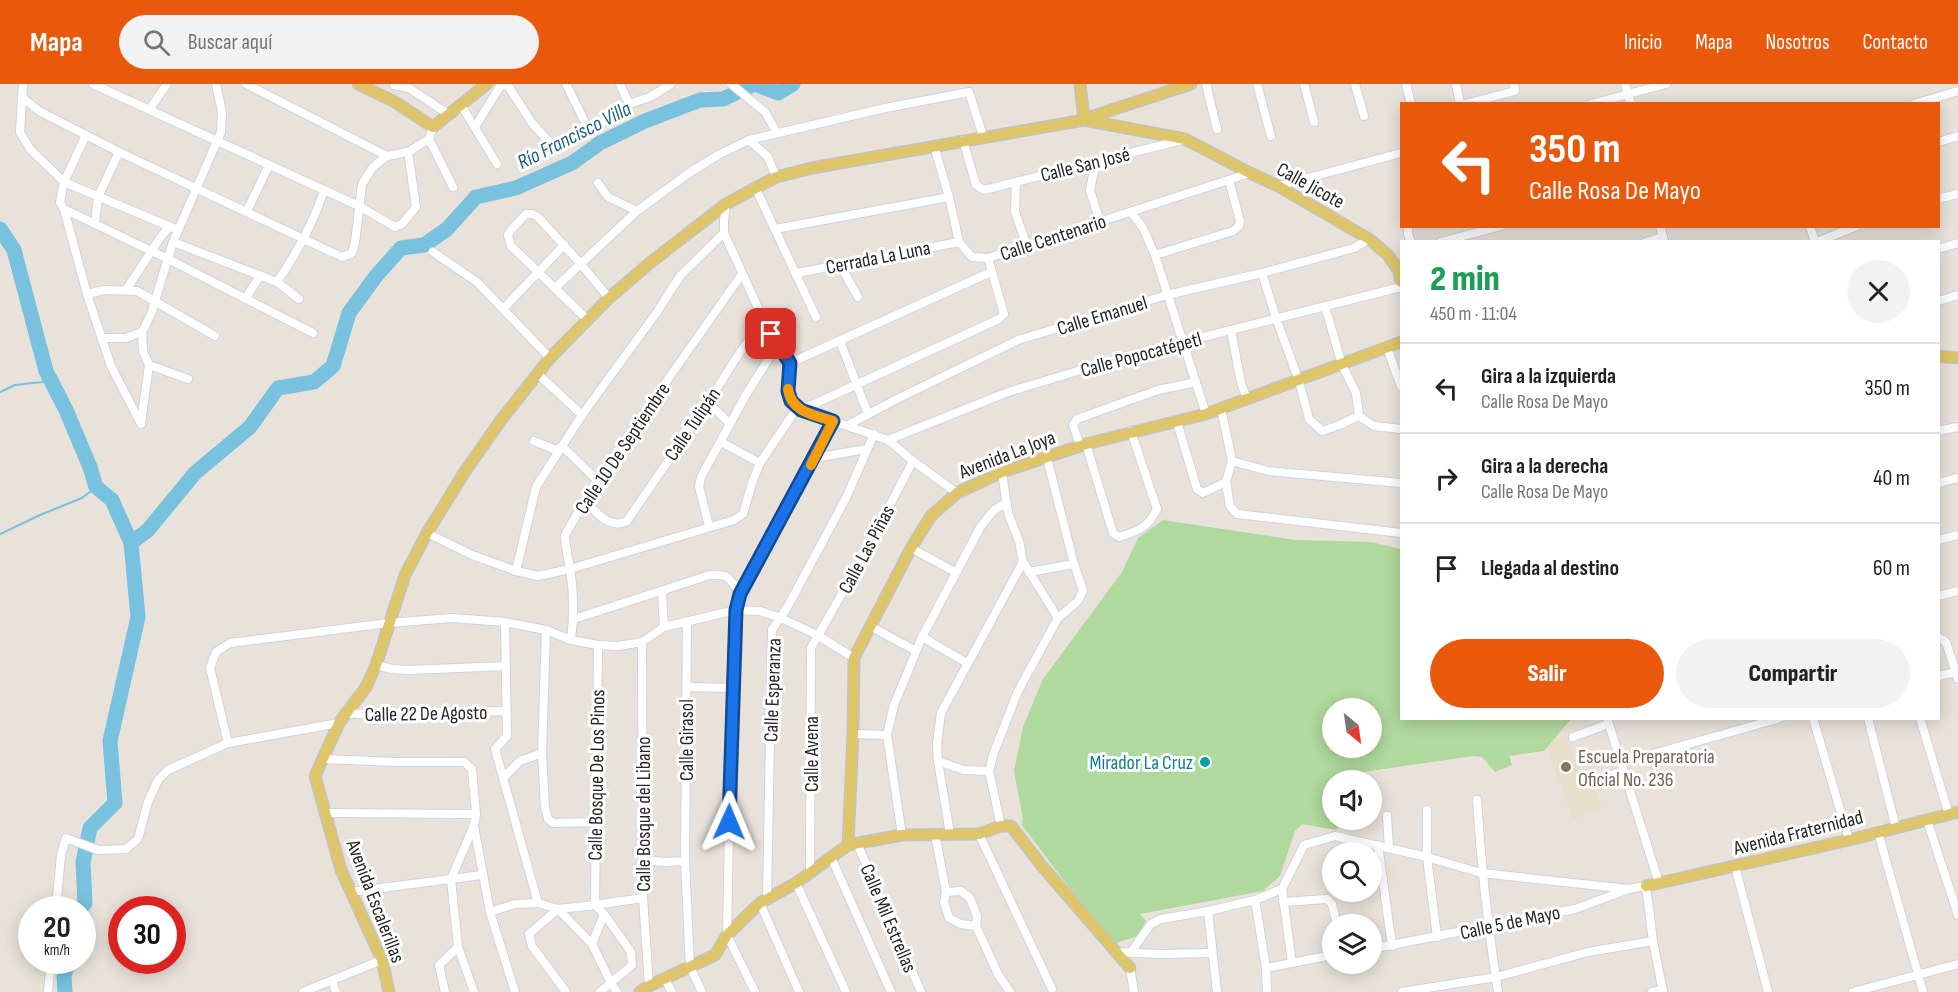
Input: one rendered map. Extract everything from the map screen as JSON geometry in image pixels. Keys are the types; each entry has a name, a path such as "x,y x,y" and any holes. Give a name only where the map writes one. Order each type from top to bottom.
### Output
{"main road":[{"path":"358,84 394,102 433,126 487,84"},
{"path":"1080,84 1084,120 1167,88 1191,84"},
{"name":"Avenida Escalerillas","path":"389,992 382,960 341,870 315,776 339,723 366,687 376,665 405,575 427,533 464,473 501,420 550,358 609,298 651,262 726,204 776,177 812,168 983,136 1084,120"},
{"name":"Calle Jicote","path":"1084,120 1185,139 1278,186 1369,239 1388,255 1400,277"},
{"name":"Avenida La Joya","path":"852,844 854,658 910,548 931,516 957,493 1002,472 1131,431 1206,414 1400,342"},
{"path":"1940,356 1958,358"},
{"name":"Avenida Fraternidad","path":"1646,886 1953,814"},
{"path":"644,989 715,955 728,935 764,901 796,883 852,844 902,835 979,834 1000,826 1011,826 1042,867 1130,968"}],"street":[{"path":"23,84 20,132 30,149 64,182 174,229"},
{"path":"93,84 359,206 395,227 402,224 416,207 408,152"},
{"path":"149,110 167,84"},
{"path":"126,290 151,252 174,229 217,142 221,132 222,112 216,84"},
{"path":"246,84 387,156"},
{"path":"394,102 394,84 411,86 448,114"},
{"path":"476,126 501,84 513,91 532,123 552,145 558,146 588,128 611,119 629,104 650,97 671,84"},
{"path":"566,84 588,128"},
{"path":"620,84 629,104"},
{"path":"731,84 765,112 777,133"},
{"path":"1206,84 1217,129"},
{"path":"1257,84 1270,136"},
{"path":"1304,84 1314,122"},
{"path":"1355,84 1364,116"},
{"path":"1406,84 1410,102"},
{"path":"1456,84 1462,102"},
{"path":"1471,102 1515,91 1514,84"},
{"path":"1625,84 1630,102"},
{"path":"1599,102 1666,84"},
{"path":"1920,102 1958,90"},
{"path":"555,288 637,211 689,173 749,140 885,108 969,92 983,136"},
{"path":"22,97 39,111 119,152 342,257 352,254 356,243 362,184 373,167 387,156 408,152 429,139 433,126"},
{"path":"460,105 476,126 497,164"},
{"path":"86,135 64,182 60,202 111,366 141,424 149,365 143,351 142,332 155,303 173,242 174,229"},
{"path":"1940,141 1958,136"},
{"path":"429,139 453,187"},
{"name":"Calle San José","path":"963,140 976,185 984,190 1185,139"},
{"path":"749,140 768,157 776,177"},
{"path":"934,146 959,242 972,257 988,258"},
{"path":"95,224 98,197 119,152"},
{"path":"1278,186 1400,153"},
{"path":"1096,161 1090,190 1100,222"},
{"path":"247,212 269,165"},
{"name":"Calle Centenario","path":"799,409 999,319 1004,314 988,258 1250,173"},
{"path":"1155,255 1233,231 1239,226 1240,221 1229,180"},
{"path":"1016,182 1015,212 1027,246"},
{"path":"598,183 608,197 637,211"},
{"path":"755,187 816,317"},
{"path":"277,282 304,238 324,191"},
{"path":"1940,198 1958,194"},
{"path":"775,229 949,197"},
{"path":"726,204 724,233 765,323 790,363 788,391 791,401 799,409 888,440 957,493"},
{"path":"64,209 313,333"},
{"path":"1131,212 1143,228 1155,255 1206,414"},
{"path":"588,320 511,246 508,235 526,214 538,217 609,298"},
{"path":"1448,240 1494,228"},
{"path":"1821,240 1852,228"},
{"path":"516,571 536,487 582,415 657,312 680,276 724,233"},
{"name":"Calle Emanuel","path":"848,425 1018,340 1167,295 1263,273 1354,248 1369,239"},
{"path":"173,242 277,282 299,299"},
{"name":"Cerrada La Luna","path":"797,273 959,242"},
{"path":"1940,248 1958,243"},
{"path":"503,309 564,245"},
{"path":"433,252 477,282 550,358"},
{"path":"840,265 858,297"},
{"path":"790,363 992,272"},
{"path":"1263,273 1276,318 1299,381 1309,419 1322,431 1359,417"},
{"name":"Calle 10 De Septiembre","path":"571,640 574,619 565,535 597,480 742,274"},
{"path":"245,299 260,276"},
{"name":"Calle Popocatépetl","path":"888,440 1008,392 1124,357 1325,306 1400,277"},
{"path":"87,294 104,290 137,291 215,336"},
{"path":"1940,300 1958,296"},
{"path":"1325,306 1342,365 1356,393 1359,417"},
{"name":"Calle Tulipán","path":"585,500 597,514 615,524 620,525 627,521 739,355 765,323"},
{"path":"1231,330 1241,382 1248,399"},
{"path":"101,338 126,338 142,332"},
{"path":"840,341 868,414"},
{"path":"709,526 699,487 701,477 747,393 778,344"},
{"path":"1387,348 1400,383"},
{"path":"149,365 189,379"},
{"path":"538,374 582,415"},
{"path":"1131,431 1157,509 1153,519 1141,530 1119,537 1113,533 1083,445 1072,425 1077,419 1158,390 1196,382"},
{"path":"708,402 730,424"},
{"path":"1221,408 1232,461 1227,482 1230,506 1237,514 1400,533"},
{"path":"427,533 472,555 516,571 538,576 570,569 734,520 743,514 760,463 799,409"},
{"path":"1359,417 1374,426 1400,429"},
{"path":"755,992 728,935 736,610 740,594 833,421"},
{"path":"1177,422 1197,489 1203,493 1227,482"},
{"path":"1940,431 1958,427"},
{"name":"Calle Esperanza","path":"764,901 772,630 781,618 846,498 874,434"},
{"path":"534,441 556,450 562,446"},
{"path":"721,442 760,463"},
{"path":"562,446 597,480"},
{"path":"815,458 866,449"},
{"path":"1000,826 989,771 993,754 1018,691 1058,618 1078,601 1083,590 1074,564 1047,458"},
{"name":"Calle Las Piñas","path":"817,635 827,622 913,461"},
{"path":"1232,461 1268,471 1400,483"},
{"path":"1002,472 1008,513 1019,541 1023,562 1058,618"},
{"path":"1940,482 1958,478"},
{"path":"902,835 887,735 894,705 922,637 981,526 994,510 1006,503"},
{"path":"1940,539 1958,534"},
{"path":"910,548 955,573"},
{"path":"950,834 938,761 937,744 941,713 1023,562"},
{"path":"1029,572 1074,564"},
{"path":"574,619 721,574 728,577 740,594"},
{"path":"1940,596 1958,591"},
{"path":"662,592 664,627"},
{"path":"228,743 210,668 216,652 230,643 388,623 452,618 505,622 546,630 571,640 618,646 642,642 664,627 736,610 760,611 781,618 817,635 854,658"},
{"name":"Calle Girasol","path":"687,621 685,861 690,967"},
{"path":"505,622 507,736 495,749 538,903"},
{"path":"870,626 916,651"},
{"path":"546,630 542,753 545,807 548,819 553,823 596,822"},
{"name":"Calle Avena","path":"810,873 811,648 817,635"},
{"path":"922,637 967,663"},
{"path":"1940,638 1946,642 1957,676 1940,676"},
{"name":"Calle Bosque del Libano","path":"642,642 644,989"},
{"name":"Calle Bosque De Los Pinos","path":"595,905 598,645"},
{"path":"376,665 408,670 506,666"},
{"path":"687,687 734,688"},
{"name":"Calle 22 De Agosto","path":"346,714 506,711"},
{"path":"1587,783 1622,767 1774,720"},
{"path":"1814,720 1849,840"},
{"path":"1869,720 1896,828"},
{"path":"1921,720 1953,814"},
{"path":"1574,737 1607,721 1659,883"},
{"path":"57,896 61,855 66,838 98,850 126,849 138,839 151,795 158,780 168,770 228,743 339,723"},
{"path":"854,734 887,735"},
{"path":"504,777 520,761 542,753"},
{"path":"323,759 464,762 472,769 476,814 474,825 451,879 458,947 474,992"},
{"path":"938,761 963,770 989,771"},
{"path":"1477,800 1481,873 1498,992"},
{"path":"1427,810 1427,857 1437,937"},
{"path":"325,813 476,814"},
{"path":"1387,816 1389,848"},
{"path":"1927,820 1958,915"},
{"path":"474,825 490,912 515,992"},
{"path":"1878,831 1923,992"},
{"path":"934,834 946,892 944,902 949,918 961,924 976,926"},
{"path":"979,834 1052,989"},
{"path":"1292,963 1282,889 1304,845 1335,836 1364,842"},
{"name":"Calle Mil Estrellas","path":"852,844 921,992"},
{"path":"1382,846 1481,873 1629,889"},
{"path":"831,857 891,992"},
{"path":"643,860 685,861"},
{"path":"1735,866 1768,992"},
{"path":"1382,874 1392,946"},
{"path":"350,892 482,875"},
{"path":"796,883 846,992"},
{"path":"1646,886 1653,941 1663,991 1652,992"},
{"name":"Calle 5 de Mayo","path":"1382,947 1575,909 1629,889 1646,886"},
{"path":"1131,952 1151,924 1161,919 1255,900 1282,889"},
{"path":"946,892 961,891 970,898 977,916 976,926 998,974 1010,992"},
{"path":"490,912 515,904 538,903 558,909 643,898"},
{"path":"1283,902 1327,899 1332,904 1334,914"},
{"path":"1255,900 1266,968 1267,992"},
{"path":"764,901 799,992"},
{"path":"595,905 631,952 632,965 600,992"},
{"path":"558,909 592,944 610,983 617,992"},
{"path":"558,909 529,934 532,946 566,992"},
{"path":"1208,911 1216,992"},
{"path":"592,944 604,915"},
{"path":"1402,992 1496,977 1588,952 1653,941"},
{"path":"445,992 439,965 458,947"},
{"path":"1114,951 1160,954 1212,953"},
{"path":"1266,968 1322,957"},
{"path":"303,992 382,960"},
{"path":"1853,992 1879,989 1918,974 1958,964"},
{"path":"690,967 702,992"},
{"path":"1130,968 1134,992"},
{"path":"48,992 50,974"},
{"path":"664,978 672,992"},
{"path":"332,981 336,992"}],"shaded area":[{"name":"Escuela Preparatoria Oficial No. 236","path":"1567,736 1585,789 1594,786 1602,808 1573,819 1547,748 1552,741"}],"green space":[{"path":"1163,520 1295,540 1371,542 1400,549 1400,720 1570,720 1544,751 1509,756 1512,765 1495,772 1482,757 1473,756 1377,770 1322,770 1322,828 1302,824 1295,831 1280,876 1263,891 1140,914 1146,921 1138,936 1112,944 1022,825 1023,819 1014,771 1023,727 1043,679 1122,572 1138,538"}],"waterway":[{"name":"Río Francisco Villa","path":"131,543 148,530 195,473 250,427 278,388 314,382 333,366 349,313 376,276 401,248 424,245 447,229 476,197 516,188 572,163 600,143 645,121 700,100 723,99 755,84 778,93 793,84"},
{"path":"0,229 14,250 46,371 66,410 96,487 112,500 131,543 138,617 110,741 115,803 90,828 83,862 85,896"},
{"path":"0,392 15,385 51,381"},
{"path":"0,534 82,498 96,487"},
{"path":"65,974 65,992"}],"slow traffic":[{"path":"788,389 791,401 797,408 833,421 811,465"}],"place":[{"name":"Mirador La Cruz","path":"1205,762"},
{"name":"Escuela Preparatoria Oficial No. 236","path":"1566,767"}],"route":[{"path":"729,822 736,610 740,594 833,421 801,410 791,401 788,391 790,363 771,334"}]}
